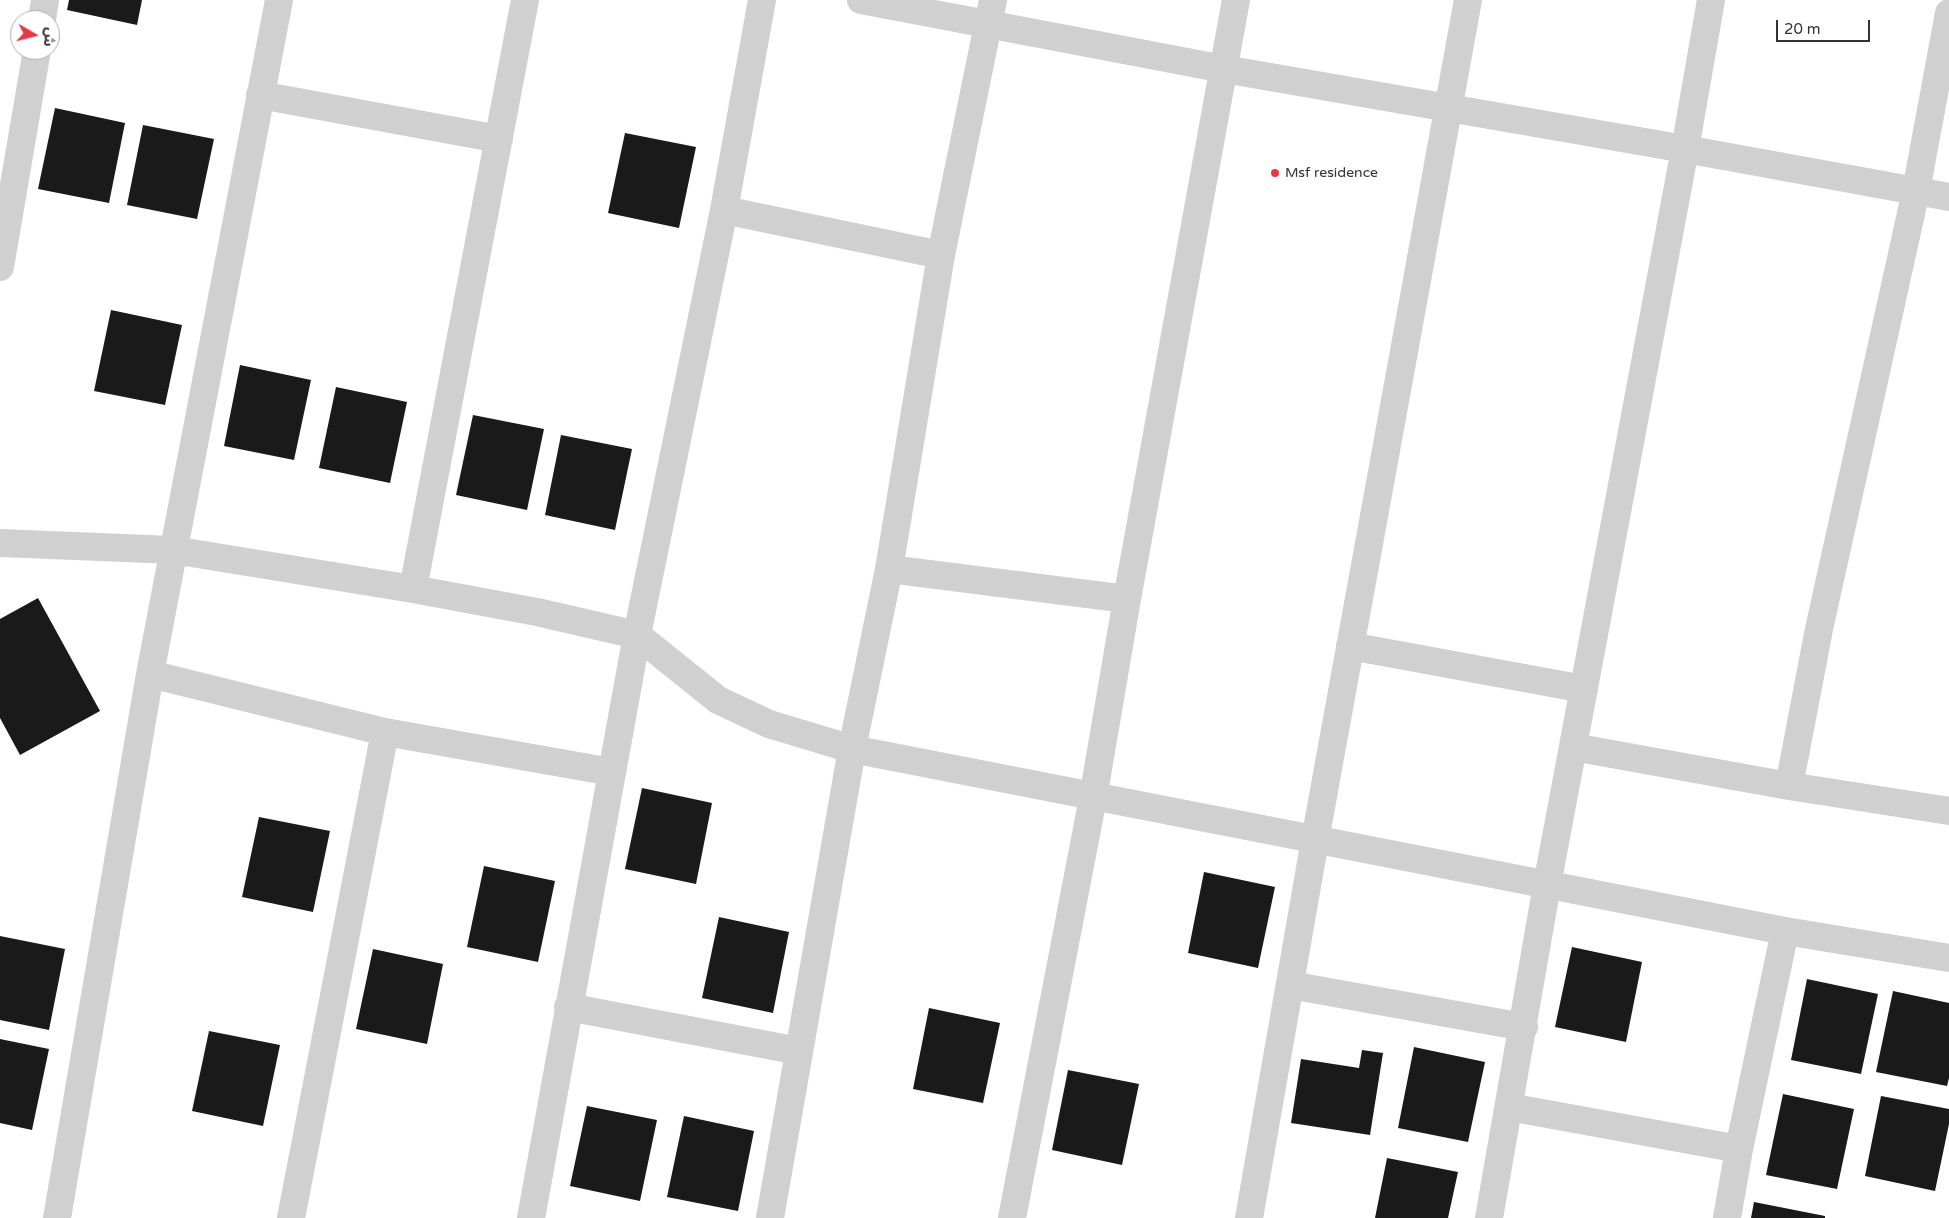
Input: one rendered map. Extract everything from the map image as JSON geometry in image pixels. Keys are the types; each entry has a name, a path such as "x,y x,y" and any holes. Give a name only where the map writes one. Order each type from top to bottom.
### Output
{"street":[{"path":"58,1218 150,674 279,0"},
{"path":"413,589 525,0"},
{"path":"532,1218 568,1007 637,635 724,210 762,0"},
{"path":"861,0 990,12 1224,69 1685,148 1949,197"},
{"path":"1012,1218 1093,798 1127,599 1236,0"},
{"path":"1249,1218 1315,840 1468,0"},
{"path":"1489,1218 1524,1028 1547,885 1711,0"},
{"path":"770,1218 852,749 889,569 941,255 990,12"},
{"path":"1789,786 1819,629 1916,191 1949,13"},
{"path":"0,267 35,60"},
{"path":"260,95 499,139"},
{"path":"724,210 941,255"},
{"path":"0,543 173,550 413,589 537,612 637,635 718,700 769,724 852,749 1093,798 1785,931 1949,958"},
{"path":"889,569 1127,599"},
{"path":"1350,646 1584,689"},
{"path":"150,674 385,732 612,772"},
{"path":"291,1218 385,732"},
{"path":"1573,747 1789,786 1949,811"},
{"path":"1727,1218 1739,1149 1785,931"},
{"path":"1290,985 1524,1028"},
{"path":"568,1007 799,1051"},
{"path":"1509,1107 1739,1149"}],"building":[{"path":"69,0 142,0 137,25 67,10"},
{"path":"55,108 125,123 109,203 38,189"},
{"path":"143,125 214,139 197,219 127,205"},
{"path":"625,133 696,147 679,228 608,213"},
{"path":"111,310 182,325 165,405 94,391"},
{"path":"240,365 311,380 294,460 224,446"},
{"path":"336,387 407,402 390,483 319,468"},
{"path":"473,415 544,429 527,510 456,495"},
{"path":"561,435 632,449 615,530 545,515"},
{"path":"38,598 100,711 20,755 0,718 0,619"},
{"path":"642,788 712,803 696,884 625,869"},
{"path":"259,817 330,831 313,912 242,897"},
{"path":"484,866 555,881 538,962 467,947"},
{"path":"1204,872 1275,887 1258,968 1188,953"},
{"path":"719,917 789,932 773,1013 702,998"},
{"path":"0,936 65,949 49,1030 0,1020"},
{"path":"1572,947 1642,962 1626,1042 1555,1027"},
{"path":"373,949 443,964 427,1044 356,1029"},
{"path":"1807,979 1878,994 1861,1074 1791,1060"},
{"path":"1893,991 1949,1003 1949,1078 1947,1086 1876,1072"},
{"path":"929,1008 1000,1023 983,1103 913,1089"},
{"path":"209,1031 280,1045 263,1126 192,1111"},
{"path":"0,1039 49,1049 32,1130 0,1123"},
{"path":"1414,1047 1485,1062 1468,1142 1398,1128"},
{"path":"1362,1050 1383,1053 1370,1135 1291,1123 1301,1059 1359,1068"},
{"path":"1068,1070 1139,1084 1122,1165 1052,1150"},
{"path":"1783,1094 1854,1109 1837,1189 1766,1175"},
{"path":"1881,1096 1949,1109 1949,1124 1935,1191 1865,1176"},
{"path":"587,1106 657,1120 640,1201 570,1186"},
{"path":"684,1116 754,1131 738,1211 667,1197"},
{"path":"1387,1158 1458,1172 1448,1218 1375,1218"},
{"path":"1754,1202 1825,1216 1825,1218 1751,1218"}],"place":[{"name":"Msf residence","path":"1275,173"}]}
